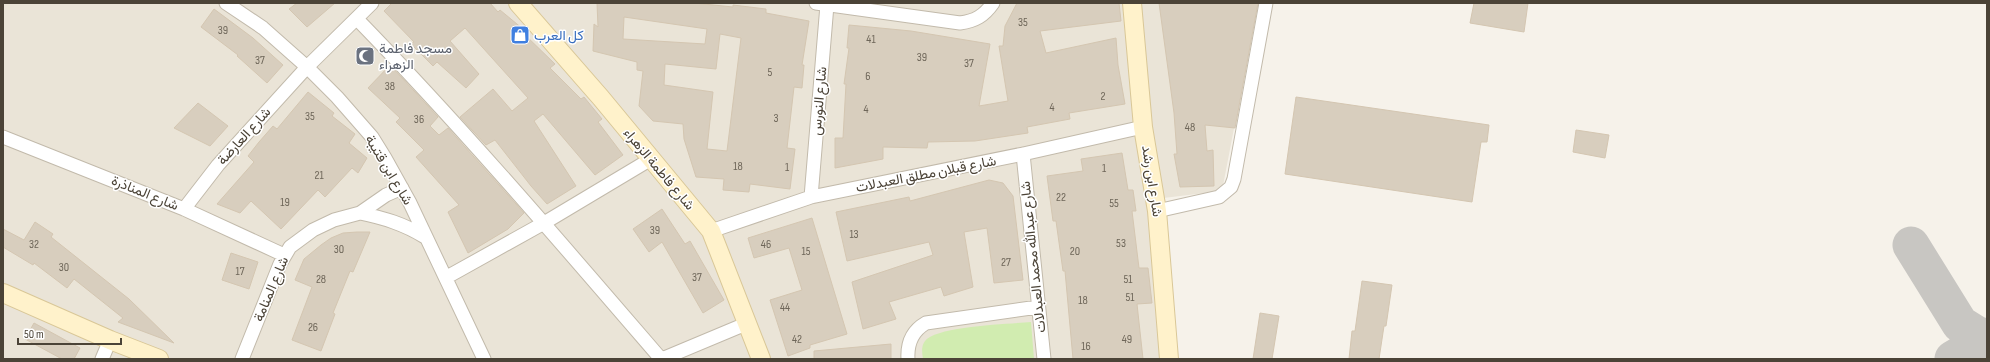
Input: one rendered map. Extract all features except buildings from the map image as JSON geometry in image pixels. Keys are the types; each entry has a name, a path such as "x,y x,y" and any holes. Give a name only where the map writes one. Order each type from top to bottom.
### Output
{"street":[{"name":"شارع ابن قتيبة","path":"226,3 263,28 307,67 337,97 372,137 402,188 425,237 447,277 484,359"},
{"name":"شارع العارضة","path":"184,209 218,165 307,67 372,3"},
{"name":"شارع فاطمة الزهراء","path":"518,3 711,232 762,359"},
{"path":"822,4 960,23 971,22 981,17 993,3"},
{"name":"شارع ابن رشد","path":"1132,3 1143,127 1157,211 1169,359"},
{"path":"1157,211 1219,197 1231,187 1234,179 1266,3"},
{"name":"شارع النورس","path":"812,197 822,4"},
{"path":"357,19 396,58 544,223 662,359 748,323"},
{"name":"شارع قبلان مطلق العبدلات","path":"711,232 812,197 1023,154 1143,127"},
{"name":"شارع المناذرة","path":"3,137 184,209 284,255"},
{"name":"شارع عبدالله محمد العبدلات","path":"1023,154 1044,359"},
{"path":"447,277 544,223 651,160"},
{"name":"شارع المنامة","path":"242,359 284,255 296,242 313,230 334,220 360,213 386,195 402,188"},
{"name":"شارع المنامة","path":"360,213 408,226 425,237"},
{"path":"3,293 110,340 159,359"},
{"path":"908,359 910,340 915,332 926,323 1038,307"},
{"path":"102,359 110,340"}],"shaded area":[{"path":"3,3 1258,3 1222,191 1155,199 1167,359 3,359"}],"green space":[{"path":"1031,322 1034,359 923,359 922,347 925,341 932,336 943,332 991,325"}],"taxiway":[{"path":"1911,245 1960,324 1976,334 1987,338"},
{"path":"1953,359 1987,339"}],"place":[{"name":"كل العرب","path":"520,35"},
{"name":"مسجد فاطمة الزهراء","path":"365,56"}]}
